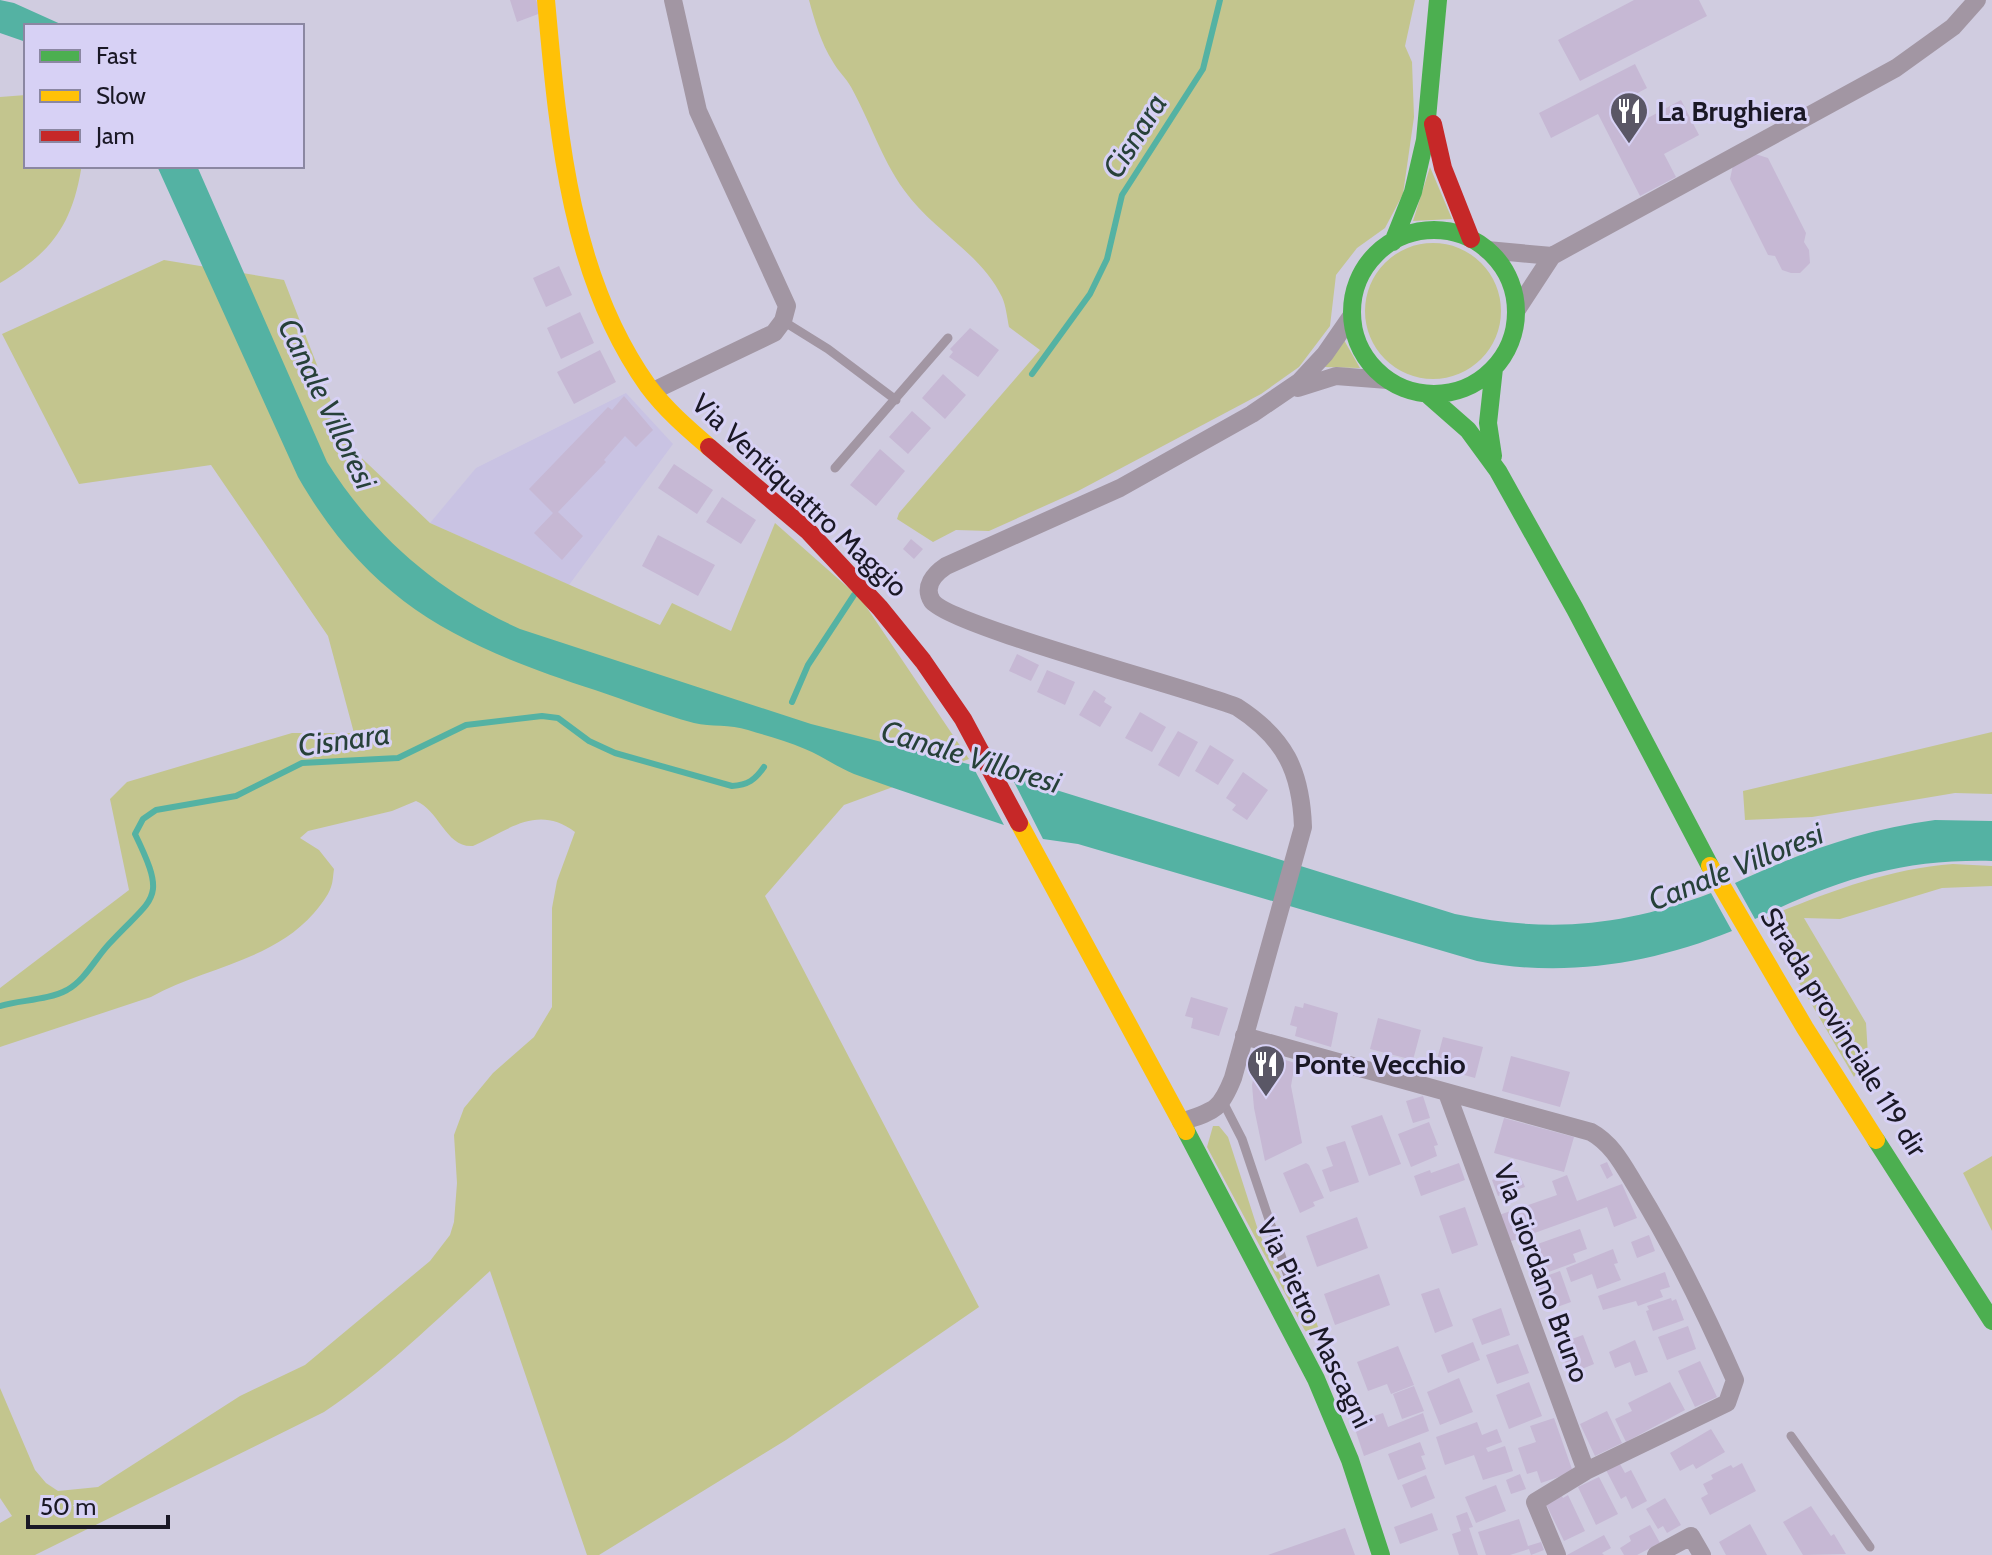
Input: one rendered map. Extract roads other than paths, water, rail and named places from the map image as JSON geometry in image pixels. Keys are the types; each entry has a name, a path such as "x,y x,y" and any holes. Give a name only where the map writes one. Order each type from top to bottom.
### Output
{"street":[{"name":"Via Ventiquattro Maggio","path":"546,0 558,119 575,214 588,261 632,359 653,391 683,424 782,508 870,593 896,623 943,689 992,771 1181,1122"},
{"path":"653,391 774,333 783,321 787,306 786,297 698,111 673,0"},
{"path":"1393,242 1414,193 1430,108 1434,20 1438,0"},
{"path":"1516,311 1552,256 1896,68 1953,27 1977,0"},
{"path":"1430,108 1443,168 1471,239"},
{"path":"1423,231 1448,232 1471,239 1497,260 1511,284 1516,311 1511,341 1494,368 1471,386 1442,394 1427,394 1400,387 1388,380 1366,358 1359,345 1352,315 1353,300 1362,273 1370,261 1393,242 1423,231"},
{"path":"1487,250 1552,256"},
{"path":"1285,394 1311,370 1352,315"},
{"name":"Strada provinciale 119 dir","path":"1494,368 1486,428 1498,471"},
{"path":"1181,1122 1205,1114 1223,1102 1233,1078 1298,850 1303,827 1298,783 1281,745 1254,718 1237,707 987,628 938,607 931,599 929,586 932,578 946,566 1120,488 1285,394 1336,376 1388,380"},
{"name":"Strada provinciale 119 dir","path":"1427,394 1468,430 1498,471 1575,609 1690,832 1805,1028 1992,1321"},
{"path":"1244,1036 1573,1125 1602,1138 1647,1205 1692,1283 1735,1380 1732,1392 1727,1403 1586,1471 1535,1502 1557,1555"},
{"name":"Via Giordano Bruno","path":"1447,1093 1586,1471"},
{"name":"Via Pietro Mascagni","path":"1181,1122 1316,1379 1350,1460 1381,1555"},
{"path":"1656,1555 1691,1536 1702,1555"}],"lane":[{"path":"783,321 828,349 896,400"},
{"path":"835,468 948,338"},
{"path":"1223,1102 1242,1139 1292,1288"},
{"path":"1791,1436 1870,1547"}],"waterway":[{"name":"Cisnara","path":"1032,374 1090,294 1107,259 1122,195 1203,69 1220,0"},
{"name":"Cisnara","path":"792,702 808,665 854,595"},
{"name":"Cisnara","path":"0,1006 51,996 73,986 146,906 153,886 135,834 143,819 156,810 236,796 302,763 398,758 466,725 542,716 558,718 589,741 615,753 732,786 751,781 764,767"}],"place":[{"name":"La Brughiera","path":"1629,145"},
{"name":"Ponte Vecchio","path":"1266,1098"}],"water label":[{"name":"Canale Villoresi","path":"327,404"},
{"name":"Canale Villoresi","path":"971,757"},
{"name":"Canale Villoresi","path":"1736,867"}]}
